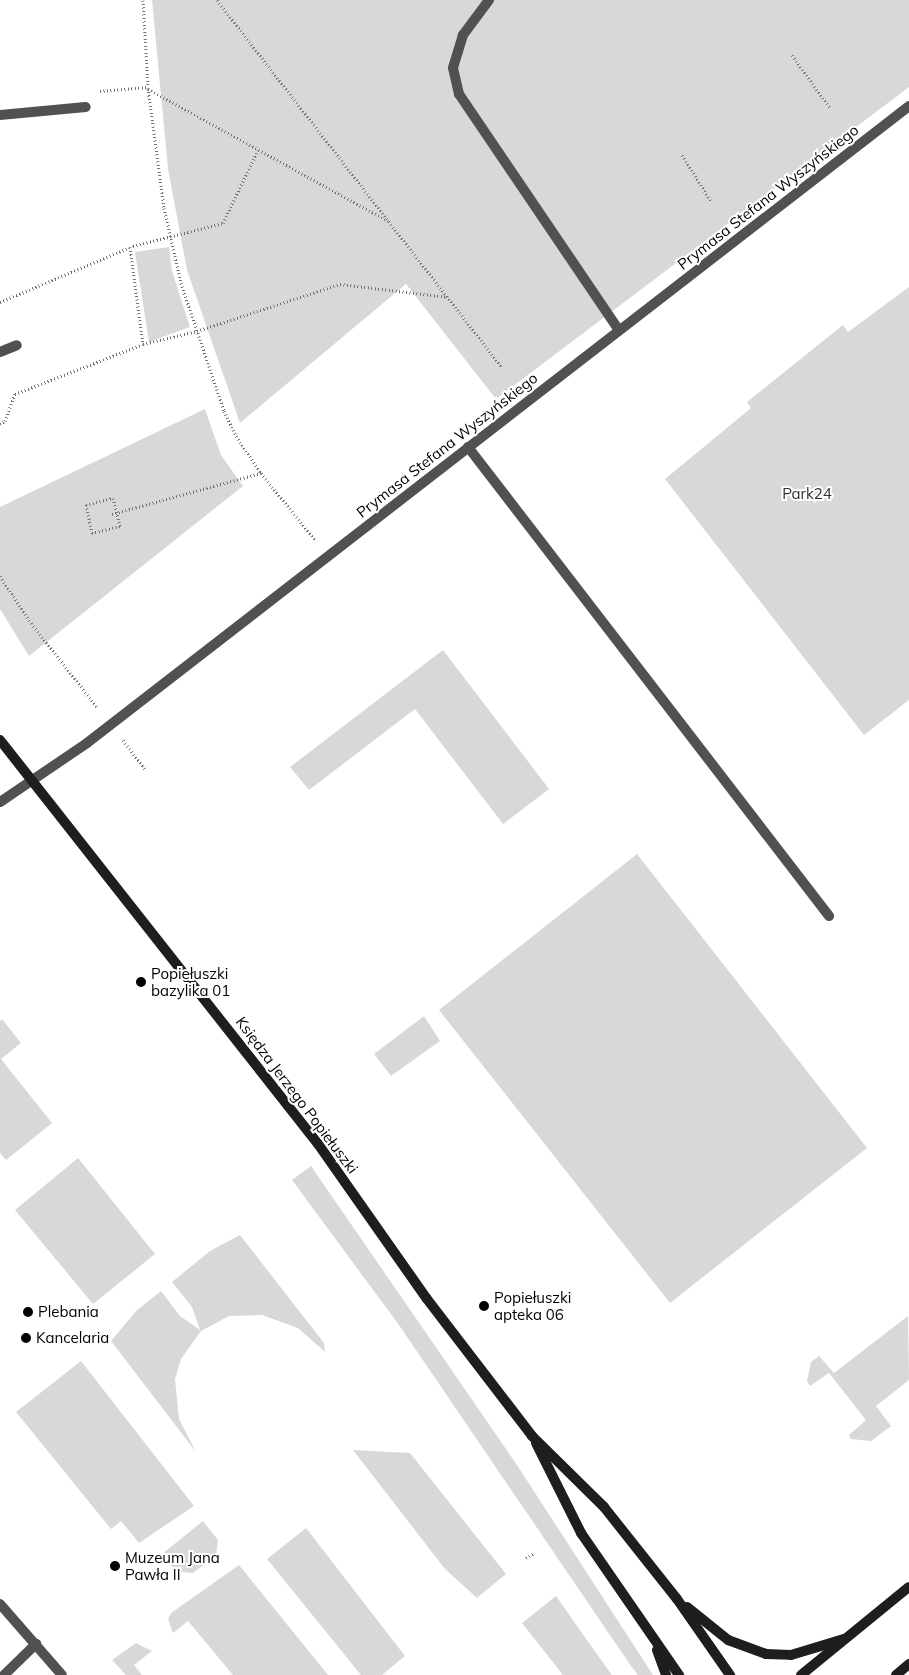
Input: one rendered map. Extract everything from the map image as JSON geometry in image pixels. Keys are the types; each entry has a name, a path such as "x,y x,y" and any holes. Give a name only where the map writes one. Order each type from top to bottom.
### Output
{"street":[{"path":"489,0 463,35 453,68 459,94 620,330"},
{"path":"0,115 86,106"},
{"name":"Prymasa Stefana Wyszyńskiego","path":"0,802 111,725 909,106"},
{"path":"0,352 17,345"},
{"path":"468,447 829,916"},
{"name":"Księdza Jerzego Popiełuszki","path":"0,740 318,1144 428,1299 532,1436 604,1507 678,1598 730,1675"},
{"name":"Księdza Jerzego Popiełuszki","path":"532,1436 581,1534 679,1675"},
{"path":"801,1675 909,1587"},
{"path":"678,1598 728,1640 766,1654 791,1654 844,1639"},
{"path":"0,1604 62,1675"},
{"path":"653,1637 666,1675"},
{"path":"4,1675 36,1644"},
{"path":"896,1675 909,1664"}],"path":[{"path":"143,0 148,90 171,238 181,283 224,411 260,473 327,557"},
{"path":"217,0 391,222 502,368"},
{"path":"792,55 830,108"},
{"path":"148,90 391,222"},
{"path":"0,302 130,247 171,238 223,223 258,150"},
{"path":"682,155 711,201"},
{"path":"130,247 143,344"},
{"path":"0,424 5,421 14,394 143,344 197,331 340,284 448,297"},
{"path":"112,514 260,473"},
{"path":"113,498 117,512 120,526 92,533 86,505 113,498"},
{"path":"0,576 31,623 145,769"},
{"path":"526,1558 534,1552"}],"green space":[{"path":"152,0 909,0 909,87 496,399 406,284 240,423 187,270 168,169"},
{"path":"169,247 172,271 190,327 149,342 135,252"},
{"name":"Park24","path":"909,287 909,700 864,735 665,479 751,408 747,402 843,325 848,332"},
{"path":"205,409 221,455 243,486 29,656 0,609 0,507"},
{"path":"443,650 549,789 503,824 415,709 309,790 290,767"},
{"path":"637,854 867,1148 670,1303 439,1010"},
{"path":"424,1016 440,1041 391,1076 374,1054"},
{"path":"2,1019 21,1043 1,1059 52,1123 6,1160 0,1153 0,1021"},
{"path":"78,1158 155,1254 93,1304 15,1210"},
{"path":"311,1166 517,1465 653,1675 638,1675 631,1666 399,1325 292,1180"},
{"path":"240,1235 324,1343 325,1352 298,1328 262,1315 229,1316 201,1331 181,1359 175,1379 179,1419 196,1452 111,1341 136,1311 161,1291 180,1316 200,1330 192,1307 172,1282 210,1251"},
{"path":"908,1316 909,1380 876,1406 891,1426 871,1441 851,1439 849,1435 866,1420 829,1373 810,1386 807,1381 811,1362 819,1356 834,1373"},
{"path":"81,1361 194,1506 139,1543 121,1521 111,1529 16,1412"},
{"path":"353,1450 410,1453 506,1574 477,1598 445,1569"},
{"path":"203,1521 218,1540 216,1556 193,1573 175,1571 162,1554"},
{"path":"306,1528 405,1656 382,1675 361,1675 267,1559"},
{"path":"239,1565 328,1675 233,1675 188,1621 173,1633 168,1619 171,1613"},
{"path":"556,1596 612,1675 563,1675 522,1623"},
{"path":"136,1643 152,1651 134,1665 142,1675 126,1675 112,1660"}],"place":[{"name":"Popiełuszki bazylika 01","path":"141,982"},
{"name":"Popiełuszki apteka 06","path":"484,1306"},
{"name":"Plebania","path":"28,1312"},
{"name":"Kancelaria","path":"26,1338"},
{"name":"Muzeum Jana Pawła II","path":"115,1566"}]}
